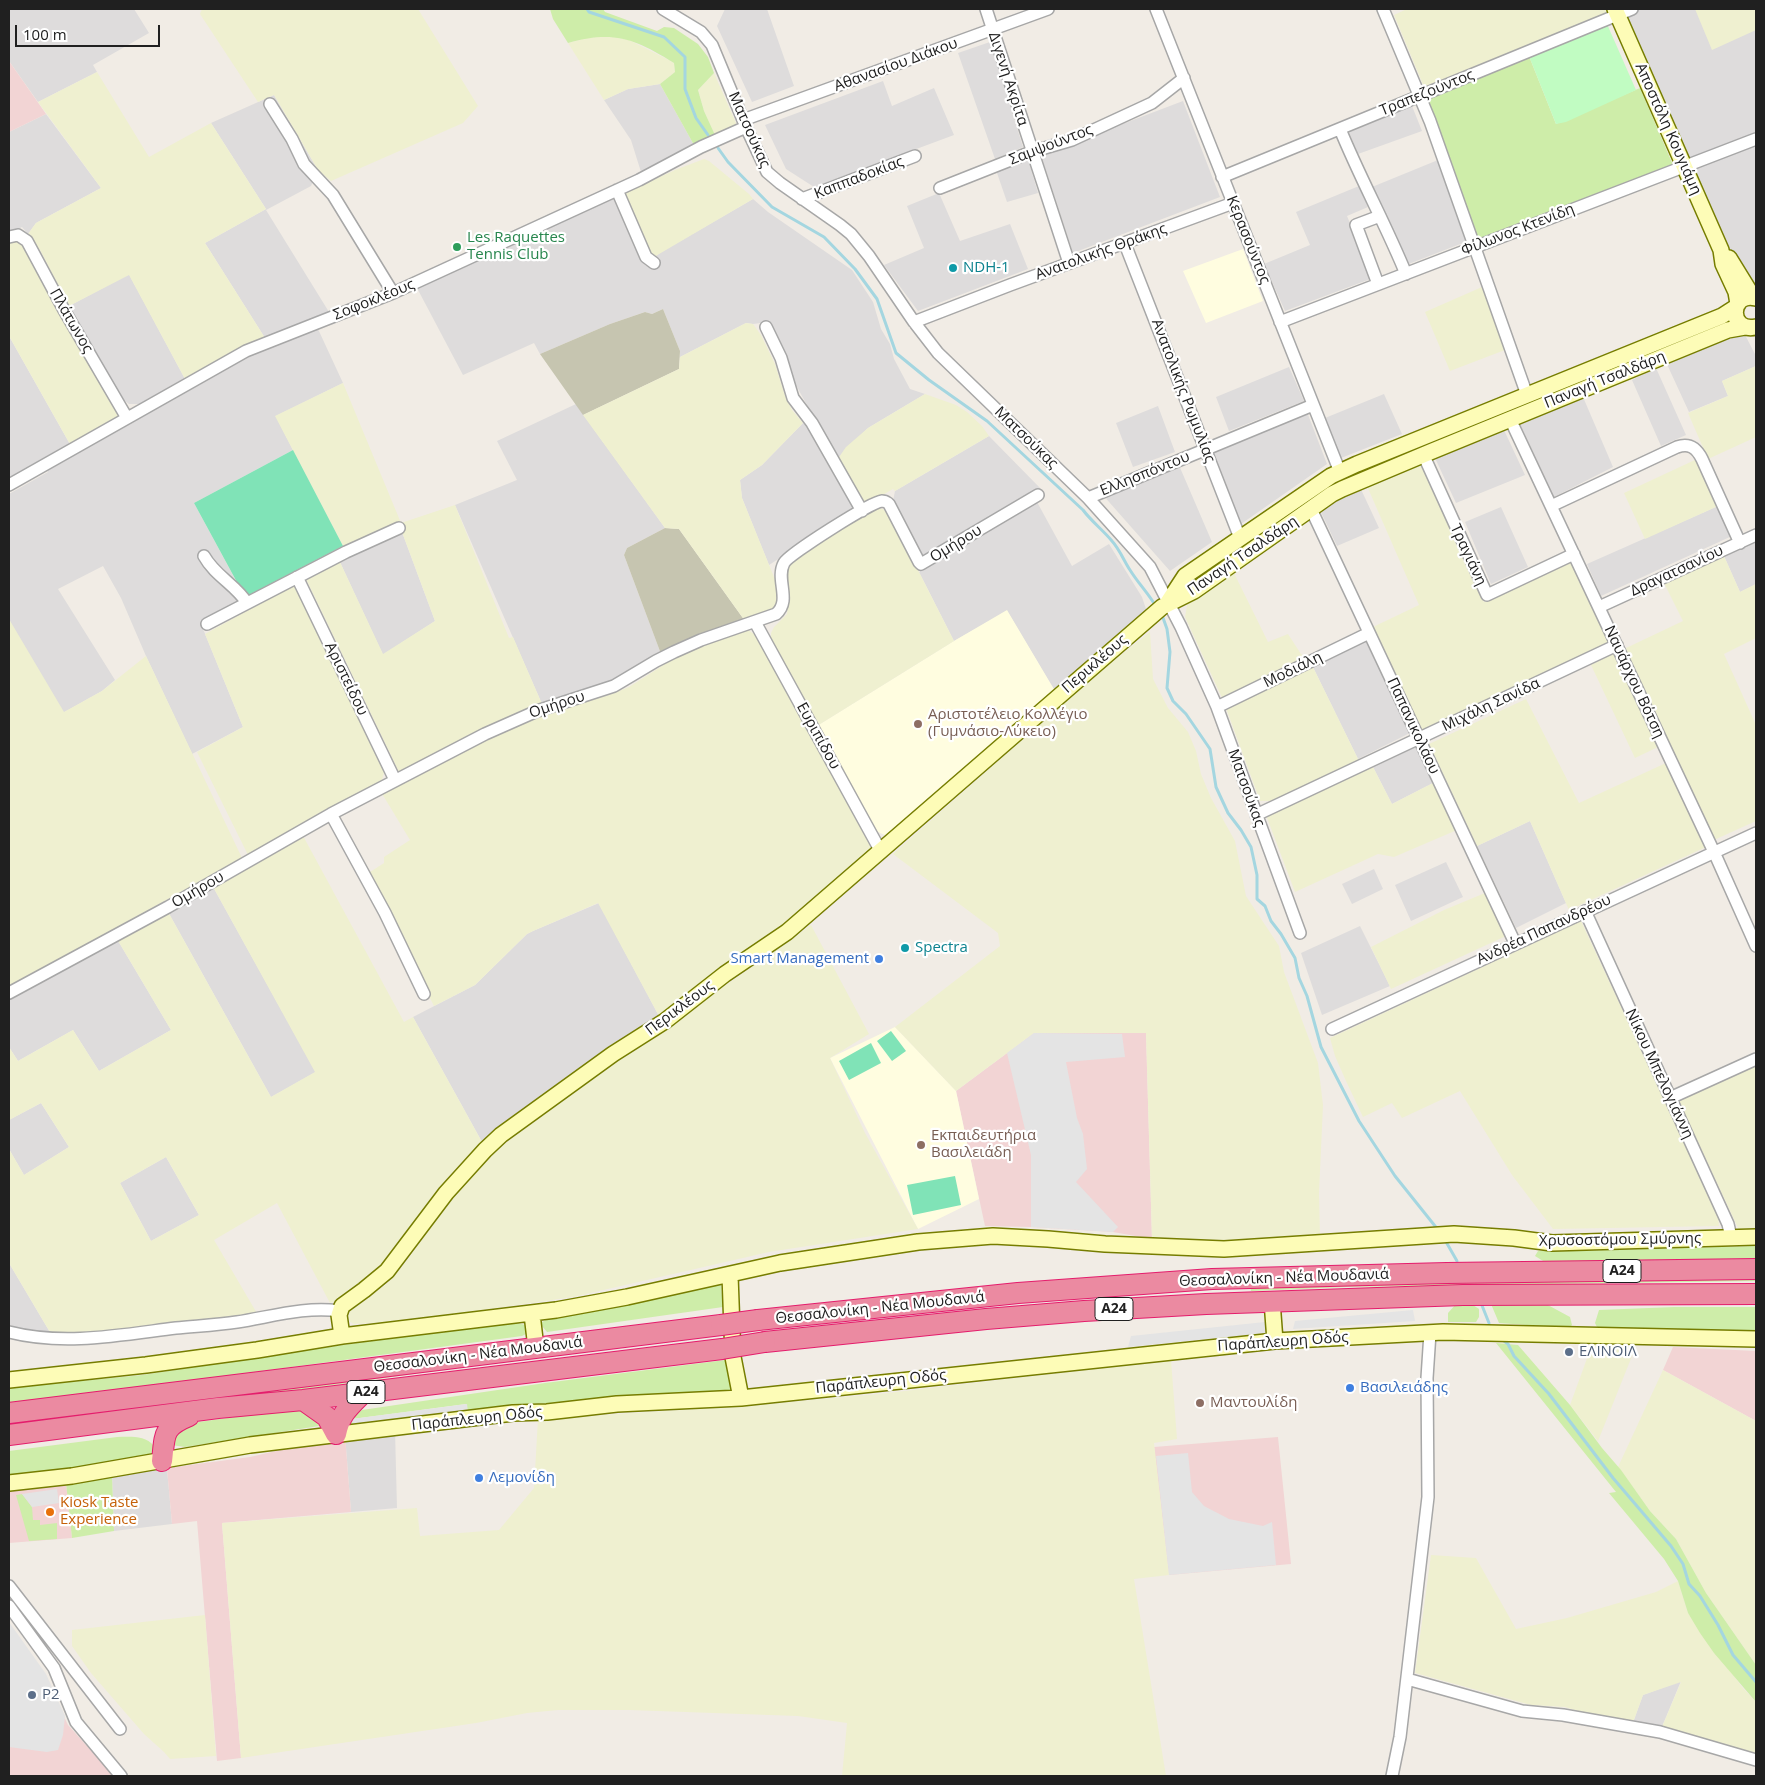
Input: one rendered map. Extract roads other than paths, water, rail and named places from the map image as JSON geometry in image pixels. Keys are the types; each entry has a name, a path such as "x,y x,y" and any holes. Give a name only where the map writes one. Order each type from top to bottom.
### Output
{"highway":[{"name":"Θεσσαλονίκη - Νέα Μουδανιά","path":"9,1413 758,1320 1018,1293 1212,1279 1488,1272 1756,1269"},
{"name":"Θεσσαλονίκη - Νέα Μουδανιά","path":"9,1435 218,1408 303,1400 722,1349 765,1342 1074,1311 1272,1301 1463,1295 1756,1294"},
{"path":"336,1434 342,1414 363,1392"},
{"path":"303,1400 327,1416 336,1434"},
{"path":"162,1461 167,1429 182,1419 218,1408"},
{"path":"126,1421 141,1427 154,1438 160,1447 162,1461"}],"street":[{"name":"Ματσούκας","path":"663,9 694,28 709,40 715,50 744,124 767,172 802,199 840,224 856,239 938,353 1088,498 1150,567 1165,604 1217,707 1300,933"},
{"name":"Διγενή Ακρίτα","path":"986,9 1069,263"},
{"name":"Αθανασίου Διάκου","path":"744,124 1048,9"},
{"name":"Κερασούντος","path":"1156,9 1340,472"},
{"name":"Τραπεζούντος","path":"1222,177 1616,12 1632,9"},
{"path":"1386,10 1420,95 1528,395"},
{"name":"Αποστόλη Κουγιάμη","path":"1616,12 1721,250 1722,264 1736,292 1736,319 1751,330"},
{"name":"Σαμψούντος","path":"940,188 1032,152 1072,140 1152,103 1184,78"},
{"path":"270,104 292,139 304,164 333,196 393,293"},
{"name":"Σοφοκλέους","path":"9,485 246,352 393,293 617,190 744,124"},
{"path":"1340,129 1352,161 1380,216 1406,274"},
{"name":"Φίλωνος Κτενίδη","path":"1280,322 1756,139"},
{"name":"Καππαδοκίας","path":"802,199 915,156"},
{"path":"617,190 646,256 654,263"},
{"name":"Ανατολικής Θράκης","path":"914,322 1233,203"},
{"path":"1378,284 1356,225 1380,216"},
{"name":"Πλάτωνος","path":"9,237 18,235 27,241 52,289 127,418"},
{"name":"Ανατολικής Ρωμυλίας","path":"1125,244 1240,538"},
{"name":"Αποστόλη Κουγιάμη","path":"1721,250 1731,260 1746,288 1754,297"},
{"name":"Παναγή Τσαλδάρη","path":"1165,604 1185,576 1322,482 1340,472 1722,316 1737,306 1744,298 1754,297"},
{"path":"766,327 781,358 792,398 812,423 862,511"},
{"name":"Παναγή Τσαλδάρη","path":"1165,604 1194,591 1342,489 1423,454 1728,330 1751,330"},
{"name":"Ελλησπόντου","path":"1088,498 1313,405"},
{"name":"Ναυάρχου Βότση","path":"1510,419 1714,852 1756,946"},
{"path":"1551,506 1677,447 1690,445 1700,454 1740,543"},
{"name":"Τραγιάνη","path":"1423,454 1487,595 1574,554"},
{"name":"Ομήρου","path":"9,993 168,907 331,814 520,717 614,686 674,652 776,614 782,606 784,598 781,574 787,559 879,502 887,502 919,562 922,564 1038,495"},
{"name":"Παπανικολάου","path":"1311,509 1515,943"},
{"path":"207,624 346,552 399,528"},
{"name":"Δραγατσανίου","path":"1599,607 1756,535"},
{"path":"204,556 214,571 242,595 247,604"},
{"name":"Αριστείδου","path":"297,577 395,780"},
{"name":"Περικλέους","path":"339,1311 345,1302 364,1290 387,1271 446,1192 497,1138 597,1065 664,1021 724,974 781,936 1165,604"},
{"name":"Ευριπίδου","path":"755,622 880,850"},
{"name":"Μοδιάλη","path":"1217,707 1369,633"},
{"name":"Μιχάλη Σανίδα","path":"1256,815 1617,645"},
{"path":"331,814 385,914 424,994"},
{"name":"Ανδρέα Παπανδρέου","path":"1332,1028 1756,832"},
{"name":"Νίκου Μπελογιάννη","path":"1584,911 1728,1224 1731,1237"},
{"path":"1670,1098 1756,1059"},
{"name":"Χρυσοστόμου Σμύρνης","path":"730,1275 780,1263 856,1250 918,1242 993,1236 1224,1250 1454,1234 1514,1238 1552,1243 1756,1237"},
{"path":"9,1380 146,1365 342,1336 532,1314 627,1297 730,1275 733,1357 741,1398"},
{"path":"1272,1301 1275,1341"},
{"path":"9,1332 28,1337 48,1339 113,1337 328,1310 339,1311 342,1336"},
{"path":"532,1314 536,1348"},
{"name":"Παράπλευρη Οδός","path":"9,1483 72,1476 250,1445 513,1413 547,1412 617,1404 741,1398 1275,1341 1487,1332 1538,1335 1756,1339"},
{"path":"1392,1776 1400,1737 1429,1484 1427,1378 1430,1333"},
{"path":"9,1586 120,1729"},
{"path":"9,1606 54,1668 76,1722 121,1776"},
{"path":"1407,1679 1522,1711 1563,1715 1660,1732 1756,1760"}],"waterway":[{"path":"587,9 589,12 664,37 685,57 685,89 696,118 708,135"},
{"path":"718,148 728,162 772,207 824,237 855,269 877,299 896,353 929,380 987,421 1083,510 1115,544 1133,575 1155,605"},
{"path":"1162,615 1167,629 1170,652 1167,688 1173,701 1186,714 1210,749 1216,787 1228,813 1251,847 1257,875 1257,899 1265,906 1271,921 1295,958 1299,978 1307,996 1321,1047 1359,1121 1395,1176 1439,1231"},
{"path":"1445,1240 1457,1261"},
{"path":"1481,1303 1489,1323"},
{"path":"1500,1338 1508,1344 1514,1356 1549,1394 1613,1478 1671,1546 1683,1564 1689,1584 1700,1596 1718,1625 1733,1655 1756,1682"}],"place":[{"name":"Les Raquettes Tennis Club","path":"457,247"},
{"name":"NDH-1","path":"953,268"},
{"name":"Αριστοτέλειο Κολλέγιο (Γυμνάσιο-Λύκειο)","path":"918,724"},
{"name":"Spectra","path":"905,948"},
{"name":"Smart Management","path":"879,959"},
{"name":"Εκπαιδευτήρια Βασιλειάδη","path":"921,1145"},
{"name":"ΕΛΙΝΟΙΛ","path":"1569,1352"},
{"name":"Βασιλειάδης","path":"1350,1388"},
{"name":"Μαντουλίδη","path":"1200,1403"},
{"name":"Λεμονίδη","path":"479,1478"},
{"name":"Kiosk Taste Experience","path":"50,1512"},
{"name":"P2","path":"32,1695"}]}
